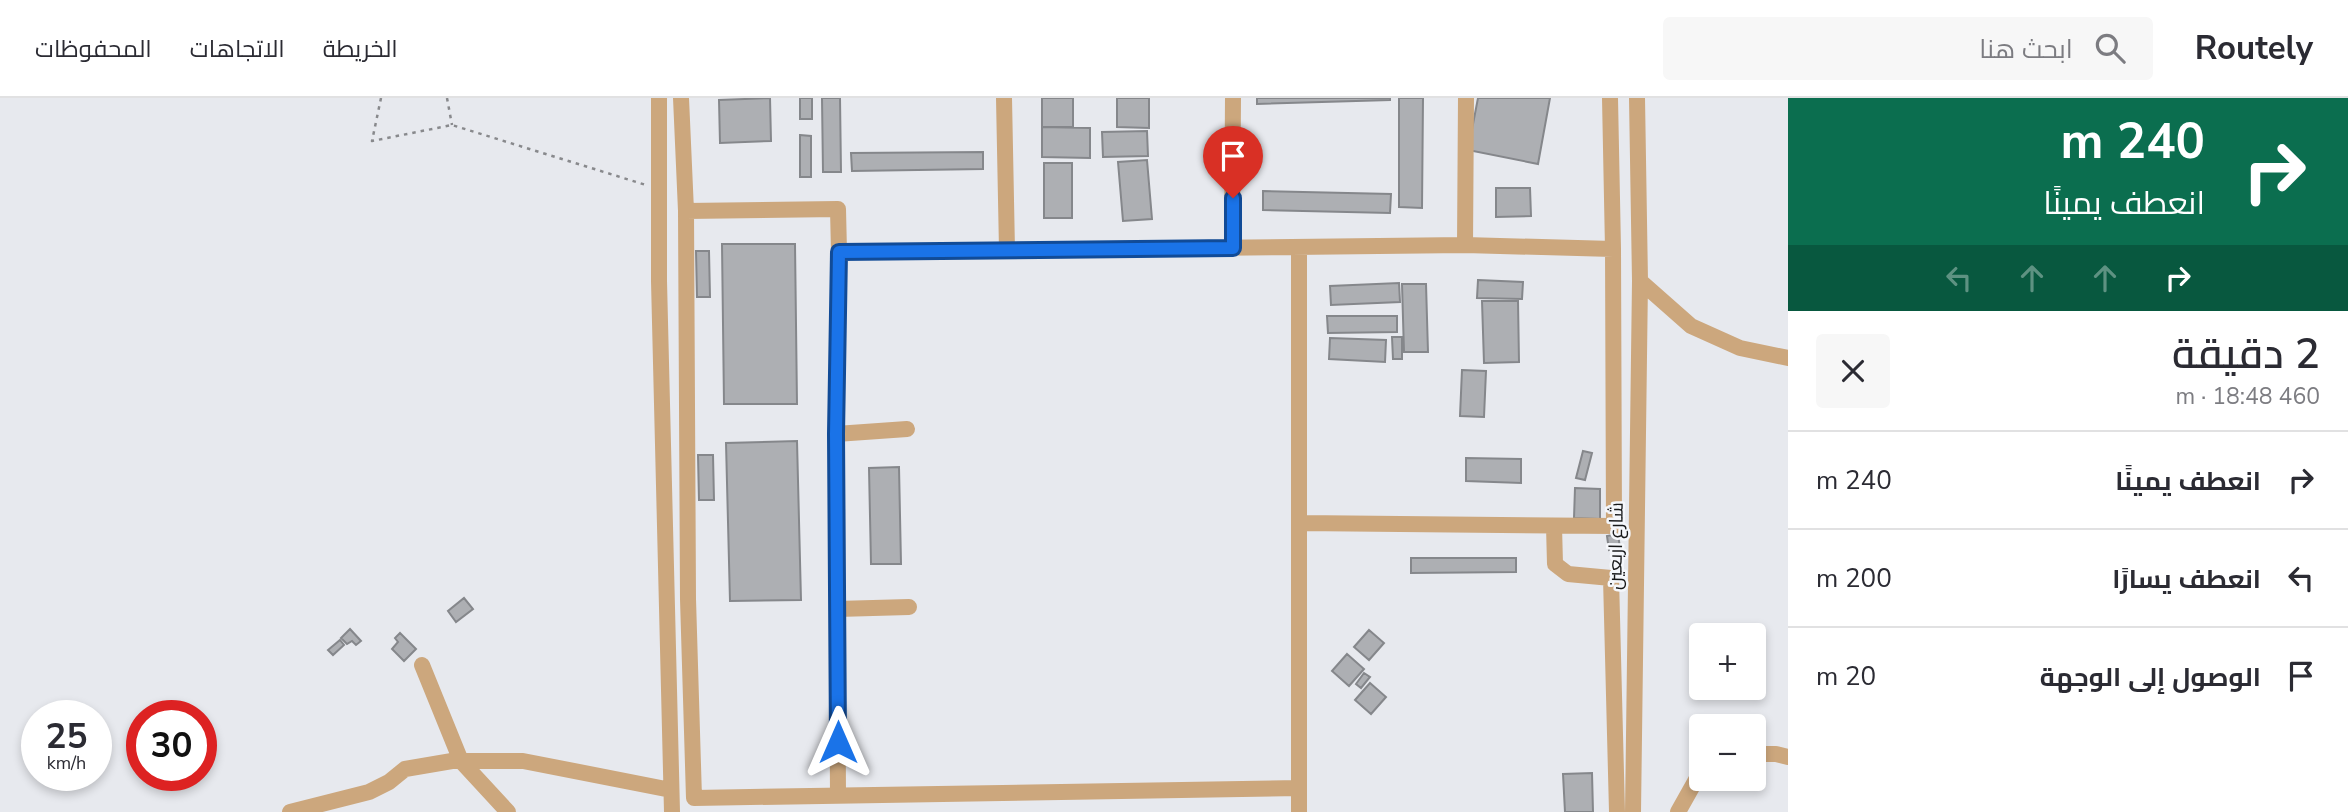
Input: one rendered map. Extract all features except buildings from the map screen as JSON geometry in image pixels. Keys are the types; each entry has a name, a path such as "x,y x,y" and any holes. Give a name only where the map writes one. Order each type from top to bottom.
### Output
{"street":[{"path":"659,98 672,812"},
{"path":"681,98 686,211 688,599 694,798 1299,788"},
{"path":"1004,98 1007,250"},
{"path":"1233,98 1233,248"},
{"path":"1465,245 1466,98"},
{"path":"1300,523 1614,526 1613,249 1609,98"},
{"name":"شارع اربعين","path":"1633,812 1640,281 1637,98"},
{"path":"686,211 838,209 838,796"},
{"path":"839,252 1465,245 1613,249"},
{"path":"1299,247 1299,812"},
{"path":"1640,281 1691,326 1740,348 1788,358"},
{"path":"836,434 907,429"},
{"path":"1554,526 1555,564 1568,574 1611,578 1617,812"},
{"path":"837,609 909,607"},
{"path":"422,664 461,761 508,812"},
{"path":"1766,754 1788,757"},
{"path":"290,812 369,792 389,782 405,769 461,761 523,761 671,790"},
{"path":"1678,812 1690,791"}],"path":[{"path":"381,98 372,141 452,125 659,190"},
{"path":"447,98 452,125"}],"route":[{"path":"838,742 836,434 839,252 1233,248 1233,198"}]}
